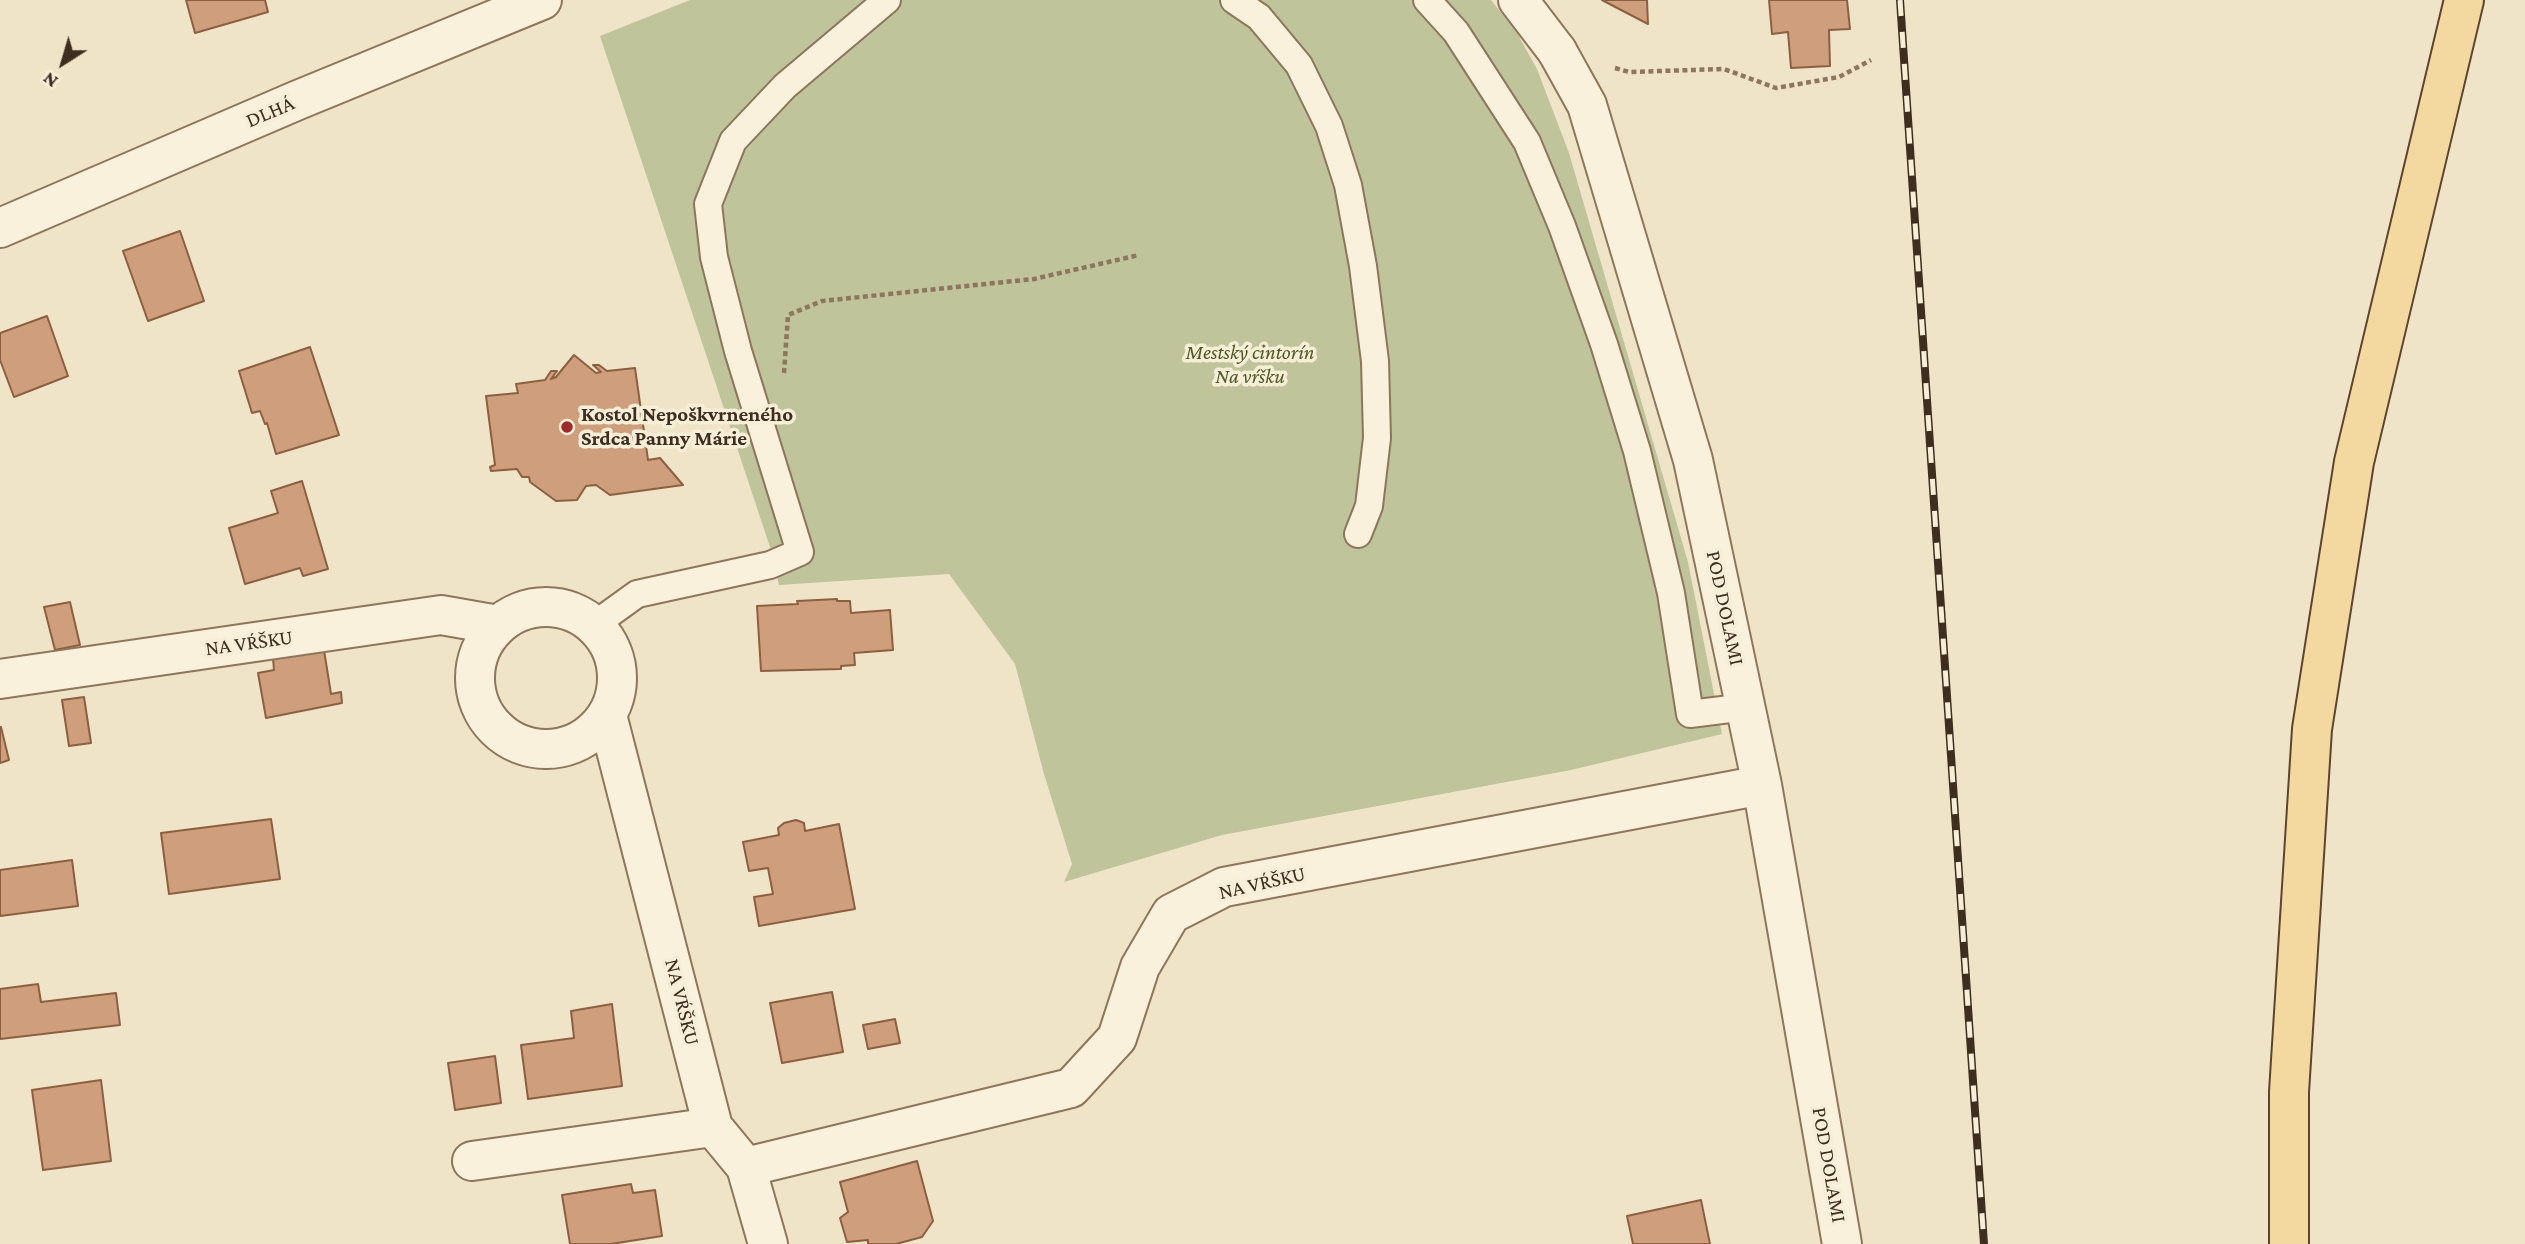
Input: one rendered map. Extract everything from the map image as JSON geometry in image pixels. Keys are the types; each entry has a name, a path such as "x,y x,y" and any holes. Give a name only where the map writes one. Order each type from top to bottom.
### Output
{"main road":[{"path":"2289,1244 2289,1092 2312,729 2354,462 2463,0"}],"street":[{"name":"DLHÁ","path":"0,228 286,105 542,0"},
{"name":"POD DOLAMI","path":"1518,0 1557,51 1587,104 1693,460 1762,785 1842,1244"},
{"path":"559,608 578,614 594,625 607,640 616,668 616,696 607,715 590,735 565,747 538,749 512,741 492,723 478,700 475,673 481,647 498,625 511,615 526,609 559,608"},
{"name":"NA VŔŠKU","path":"0,679 441,615 498,625"},
{"name":"NA VŔŠKU","path":"607,715 713,1127 746,1167 768,1244"},
{"name":"NA VŔŠKU","path":"746,1167 1072,1088 1117,1038 1140,967 1171,914 1224,887 1762,785"},
{"path":"472,1161 713,1127"}],"lane":[{"path":"594,625 636,594 770,565 800,552 738,351 714,257 708,204 733,141 785,86 887,0"},
{"path":"1234,0 1259,18 1299,65 1329,126 1348,186 1363,266 1375,361 1377,438 1369,506 1358,534"},
{"path":"1427,0 1456,32 1527,142 1562,226 1604,344 1637,451 1671,593 1690,714 1746,707"}],"path":[{"path":"1557,51 1629,72 1724,69 1776,88 1839,78 1871,60"},
{"path":"760,423 785,372 788,315 822,301 1034,279 1139,256"}],"green space":[{"name":"Mestský cintorín Na vŕšku","path":"690,0 1491,0 1517,33 1537,69 1569,153 1688,562 1722,734 1571,770 1222,835 1064,882 1072,864 1044,774 1015,664 949,574 779,585 771,550 600,36"}],"building":[{"path":"186,0 265,0 268,12 195,33"},
{"path":"1602,0 1647,0 1648,24"},
{"path":"1769,0 1847,0 1850,29 1829,30 1830,66 1791,68 1788,32 1772,34"},
{"path":"180,231 204,301 148,321 123,251"},
{"path":"47,316 68,376 14,397 0,360 0,333"},
{"path":"310,347 339,435 276,454 267,423 265,424 260,411 252,413 239,371"},
{"name":"Kostol Nepoškvrneného Srdca Panny Márie","path":"574,355 596,373 601,372 593,365 599,365 607,371 635,368 648,460 660,458 683,485 610,495 596,485 586,486 577,500 556,501 530,482 529,477 522,477 517,469 491,471 490,467 495,465 486,396 518,393 516,384 545,380 551,371 557,371 551,379 556,377"},
{"path":"302,481 328,569 303,576 300,568 245,584 229,528 278,513 271,491"},
{"path":"837,599 850,601 851,613 890,610 893,650 854,653 855,665 841,666 841,669 761,671 757,606"},
{"path":"70,602 80,645 55,650 44,607"},
{"path":"324,650 331,694 341,692 342,703 266,718 258,673 274,670 273,659"},
{"path":"84,697 91,743 69,746 62,700"},
{"path":"0,727 9,760 0,763"},
{"path":"271,819 280,879 169,894 161,833"},
{"path":"796,820 804,823 805,831 839,824 855,909 759,926 754,897 773,894 768,868 749,871 743,842 779,835 778,828 784,823"},
{"path":"72,860 78,906 0,916 0,870"},
{"path":"38,984 41,1002 116,993 120,1025 0,1039 0,989"},
{"path":"832,992 843,1052 782,1063 770,1003"},
{"path":"612,1004 622,1086 528,1099 521,1045 574,1038 571,1011"},
{"path":"895,1019 900,1043 868,1049 863,1025"},
{"path":"495,1056 501,1103 455,1110 448,1063"},
{"path":"101,1080 111,1161 43,1170 32,1090"},
{"path":"917,1161 933,1221 922,1237 896,1244 868,1244 868,1240 847,1242 840,1218 848,1212 840,1182"},
{"path":"631,1184 633,1193 655,1190 662,1236 611,1244 570,1244 562,1195"},
{"path":"1701,1200 1710,1244 1633,1244 1627,1216"}],"railway":[{"path":"1900,0 1984,1244"}],"place":[{"name":"Kostol Nepoškvrneného Srdca Panny Márie","path":"567,427"}]}
